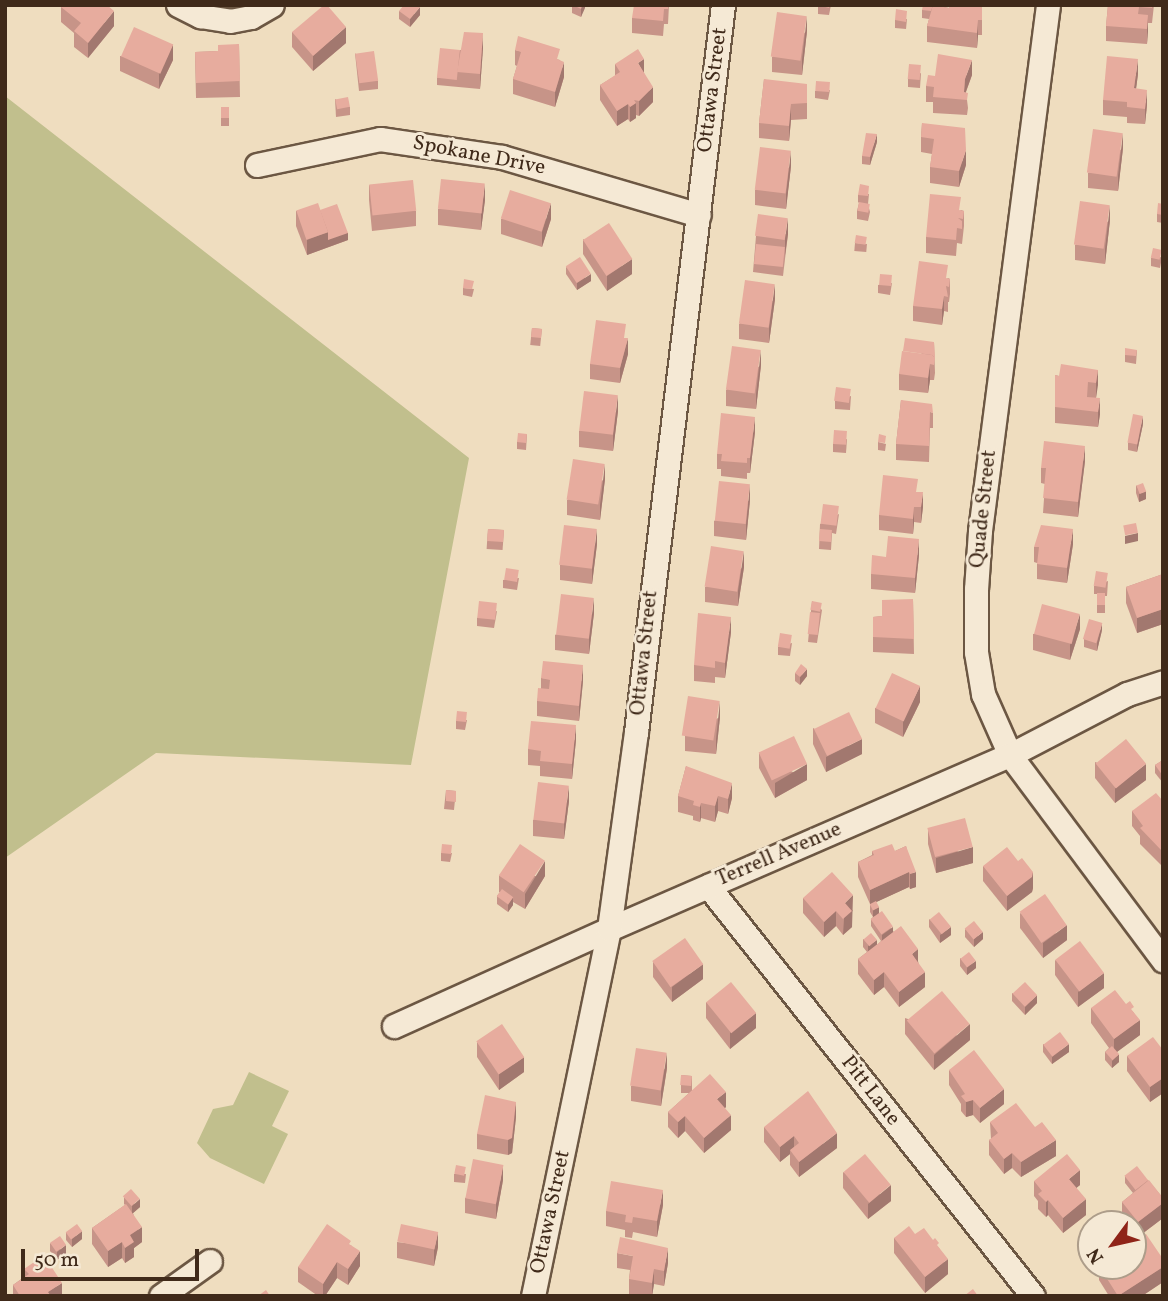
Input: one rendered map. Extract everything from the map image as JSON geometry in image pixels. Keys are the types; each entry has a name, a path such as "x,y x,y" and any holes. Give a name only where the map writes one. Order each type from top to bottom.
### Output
{"street":[{"path":"178,5 200,16 230,21 251,17 272,5"},
{"name":"Ottawa Street","path":"533,1296 609,929 723,5"},
{"name":"Quade Street","path":"1048,5 980,531 976,589 980,680 992,719 1010,755 1163,960"},
{"name":"Spokane Drive","path":"257,165 380,139 502,157 699,215"},
{"name":"Terrell Avenue","path":"394,1026 609,929 1010,755 1127,694 1163,682"},
{"name":"Pitt Lane","path":"708,886 1033,1296"},
{"path":"160,1296 209,1261"}],"shaded area":[{"path":"5,96 469,458 411,765 156,753 5,858"},
{"path":"249,1072 289,1091 272,1126 288,1134 264,1184 210,1158 197,1143 213,1109 233,1105"}],"building":[{"path":"107,5 114,11 88,43 74,31 81,23 61,7"},
{"path":"327,5 346,27 313,56 292,32"},
{"path":"404,5 420,7 410,19 399,11"},
{"path":"634,5 668,5 668,9 664,9 663,21 632,18"},
{"path":"923,5 933,5 931,11 922,10"},
{"path":"933,5 949,8 949,5 982,5 982,20 978,20 977,33 927,26"},
{"path":"1108,5 1152,5 1152,8 1139,7 1138,14 1148,15 1147,29 1106,26"},
{"path":"896,9 907,11 906,22 895,20"},
{"path":"777,12 807,16 800,61 771,57"},
{"path":"134,27 173,44 160,74 121,56"},
{"path":"464,32 483,33 480,74 457,72"},
{"path":"518,36 560,49 557,59 564,62 555,92 513,79 521,52 515,50"},
{"path":"239,44 240,81 196,83 195,52 218,51 218,45"},
{"path":"440,48 460,50 457,80 437,78"},
{"path":"638,49 644,59 638,63 653,87 639,101 634,100 636,103 630,107 628,104 617,111 600,85 620,72 615,64"},
{"path":"374,51 378,81 359,83 355,54"},
{"path":"938,54 972,60 965,79 964,92 968,93 967,100 933,97 934,87 926,86 928,75 935,76"},
{"path":"1107,56 1138,59 1134,88 1147,90 1145,109 1127,107 1127,102 1103,100"},
{"path":"909,64 921,65 920,80 908,79"},
{"path":"764,79 807,84 807,103 791,104 789,126 759,123"},
{"path":"816,81 830,82 829,92 815,91"},
{"path":"348,97 350,107 337,109 335,99"},
{"path":"221,107 229,107 229,118 221,118"},
{"path":"922,123 965,128 966,150 959,171 930,167 934,139 921,137"},
{"path":"1093,129 1123,133 1117,177 1087,173"},
{"path":"866,133 877,134 870,157 862,156"},
{"path":"760,147 791,151 786,193 755,190"},
{"path":"441,179 485,184 482,213 438,209"},
{"path":"413,180 416,211 372,215 369,185"},
{"path":"860,184 869,186 868,196 858,195"},
{"path":"510,190 551,203 542,232 501,219"},
{"path":"930,194 961,197 959,210 964,211 963,219 958,218 962,221 962,229 957,228 956,240 926,237"},
{"path":"1080,201 1110,205 1104,249 1074,245"},
{"path":"859,202 870,204 868,213 857,211"},
{"path":"318,203 328,232 306,240 296,210"},
{"path":"1158,203 1163,204 1163,215 1157,214"},
{"path":"337,204 348,233 328,240 320,210"},
{"path":"758,214 788,218 785,240 755,236"},
{"path":"609,223 632,259 606,276 583,240"},
{"path":"856,235 867,237 865,245 855,243"},
{"path":"756,244 785,247 783,267 754,264"},
{"path":"1153,248 1162,250 1160,260 1151,258"},
{"path":"580,257 591,274 577,283 566,266"},
{"path":"919,261 948,265 948,297 944,296 942,309 913,306"},
{"path":"880,274 892,275 891,286 879,285"},
{"path":"464,279 474,281 472,289 463,288"},
{"path":"745,280 775,284 769,328 739,324"},
{"path":"596,320 626,324 624,338 628,338 620,368 590,364"},
{"path":"532,328 542,329 541,338 531,337"},
{"path":"905,338 934,342 935,358 932,355 903,351"},
{"path":"732,346 761,350 755,394 726,390"},
{"path":"1125,348 1137,350 1136,356 1125,355"},
{"path":"902,351 932,355 935,358 934,365 930,364 928,378 899,374"},
{"path":"1061,364 1098,370 1096,383 1088,382 1087,397 1100,398 1098,412 1055,407 1055,375 1059,376"},
{"path":"836,387 851,389 849,403 834,401"},
{"path":"584,391 618,395 613,435 579,431"},
{"path":"901,400 932,404 929,446 896,444"},
{"path":"721,413 755,417 747,463 721,461 722,454 717,454"},
{"path":"1133,414 1143,416 1137,444 1127,442"},
{"path":"834,430 847,431 846,445 833,444"},
{"path":"518,433 527,434 526,443 517,442"},
{"path":"879,434 886,436 885,443 878,442"},
{"path":"1044,441 1085,446 1078,502 1043,498 1046,468 1041,468"},
{"path":"573,459 605,464 598,505 567,499"},
{"path":"883,475 918,479 916,492 923,492 921,507 914,507 913,519 879,515"},
{"path":"719,481 750,484 746,524 715,521"},
{"path":"1143,483 1146,491 1140,494 1136,486"},
{"path":"823,504 839,506 836,526 821,524"},
{"path":"1136,523 1138,533 1125,535 1123,525"},
{"path":"564,525 597,529 592,569 559,565"},
{"path":"1041,525 1073,529 1067,568 1037,564 1039,547 1034,547"},
{"path":"488,529 504,530 503,542 487,541"},
{"path":"820,529 832,530 831,542 819,541"},
{"path":"888,536 919,539 915,578 871,574 872,555 886,557"},
{"path":"711,546 744,551 737,592 705,586"},
{"path":"506,568 519,570 517,582 504,580"},
{"path":"1096,571 1108,573 1106,588 1094,586"},
{"path":"1163,574 1163,609 1137,618 1126,587"},
{"path":"1097,593 1105,593 1105,605 1097,605"},
{"path":"561,594 594,598 589,639 556,635"},
{"path":"913,599 914,639 873,637 873,617 882,616 882,600"},
{"path":"479,601 497,603 495,620 477,618"},
{"path":"812,601 822,603 820,612 810,610"},
{"path":"1042,604 1080,614 1072,644 1034,634"},
{"path":"810,612 820,613 818,635 808,634"},
{"path":"698,613 731,617 725,663 715,661 715,668 694,665"},
{"path":"1089,619 1102,623 1096,643 1083,639"},
{"path":"780,633 792,635 790,649 778,647"},
{"path":"543,661 583,665 579,706 537,701 538,688 549,689 550,680 541,678"},
{"path":"801,664 807,669 800,677 795,673"},
{"path":"892,673 920,686 904,721 876,708"},
{"path":"688,696 720,701 713,741 682,736"},
{"path":"457,711 467,712 466,722 456,721"},
{"path":"849,712 862,739 827,756 814,729"},
{"path":"531,721 576,725 572,764 540,761 541,751 528,749"},
{"path":"794,736 807,764 772,781 759,752"},
{"path":"1126,739 1146,764 1116,788 1096,764"},
{"path":"1163,760 1163,776 1155,765"},
{"path":"686,766 732,783 728,799 718,796 715,806 701,803 700,807 693,805 694,801 678,796"},
{"path":"538,782 569,786 564,823 533,820"},
{"path":"446,790 456,791 456,802 446,801"},
{"path":"1156,793 1163,801 1162,851 1140,828 1143,826 1132,811"},
{"path":"965,818 973,847 935,857 927,828"},
{"path":"442,844 452,845 451,854 441,853"},
{"path":"520,844 545,861 524,892 499,876"},
{"path":"892,844 895,851 906,846 916,872 909,872 870,890 858,862 874,855 872,851"},
{"path":"1007,847 1018,861 1022,858 1033,872 1032,877 1007,896 983,866"},
{"path":"832,872 853,895 845,903 852,911 843,919 836,911 824,922 803,898"},
{"path":"502,889 513,897 508,905 497,896"},
{"path":"1045,894 1067,925 1041,943 1020,912"},
{"path":"876,901 879,907 873,910 870,904"},
{"path":"882,911 893,927 881,935 871,919"},
{"path":"939,912 951,927 942,934 930,920"},
{"path":"974,921 983,932 973,939 965,929"},
{"path":"901,926 918,949 912,954 925,972 899,992 884,972 874,980 858,959"},
{"path":"871,933 877,940 869,946 863,940"},
{"path":"685,938 703,964 671,987 652,961"},
{"path":"1080,941 1104,973 1079,992 1055,960"},
{"path":"969,952 976,961 967,967 960,959"},
{"path":"731,982 756,1013 731,1033 706,1002"},
{"path":"1025,982 1037,995 1025,1007 1013,994"},
{"path":"1115,990 1126,1004 1130,1001 1134,1007 1131,1009 1140,1020 1114,1039 1091,1008"},
{"path":"942,991 970,1024 934,1054 907,1021"},
{"path":"502,1024 524,1057 499,1074 476,1041"},
{"path":"1060,1032 1069,1044 1052,1057 1043,1045"},
{"path":"1153,1037 1163,1050 1163,1078 1150,1087 1127,1056"},
{"path":"1112,1046 1119,1054 1112,1060 1105,1052"},
{"path":"636,1048 667,1053 661,1090 630,1086"},
{"path":"974,1050 1004,1089 980,1108 973,1100 966,1102 961,1096 965,1094 949,1070"},
{"path":"710,1074 726,1092 717,1099 731,1115 704,1138 685,1116 678,1122 668,1112"},
{"path":"681,1075 692,1076 691,1086 680,1085"},
{"path":"808,1091 837,1133 799,1162 790,1150 799,1143 794,1136 780,1147 764,1127"},
{"path":"485,1095 516,1102 512,1138 508,1140 477,1134"},
{"path":"1016,1103 1035,1127 1042,1122 1056,1140 1021,1162 1012,1153 1004,1159 989,1140 998,1133 990,1122"},
{"path":"865,1154 891,1185 869,1203 844,1172"},
{"path":"1067,1154 1080,1170 1069,1179 1086,1199 1063,1218 1048,1200 1046,1202 1038,1194 1042,1191 1034,1181"},
{"path":"473,1159 503,1165 496,1204 465,1198"},
{"path":"456,1165 466,1167 464,1176 454,1174"},
{"path":"1137,1166 1148,1180 1135,1190 1124,1176"},
{"path":"1149,1180 1163,1198 1163,1203 1147,1215 1147,1210 1128,1210 1122,1202"},
{"path":"611,1181 663,1190 657,1221 633,1217 632,1223 625,1222 626,1215 606,1211"},
{"path":"131,1189 140,1199 132,1206 123,1196"},
{"path":"126,1204 142,1227 130,1235 134,1242 125,1248 122,1242 108,1251 92,1228"},
{"path":"77,1224 82,1231 71,1240 66,1232"},
{"path":"327,1224 360,1251 348,1269 337,1262 323,1284 298,1267"},
{"path":"401,1224 438,1232 434,1250 397,1242"},
{"path":"909,1226 915,1234 924,1228 933,1240 935,1238 939,1243 937,1245 948,1259 925,1277 894,1238"},
{"path":"1147,1235 1163,1259 1163,1267 1147,1277"},
{"path":"60,1236 66,1245 56,1252 50,1243"},
{"path":"620,1237 668,1248 664,1271 654,1269 652,1283 629,1279 633,1256 617,1253"},
{"path":"40,1258 43,1263 47,1260 62,1283 48,1292 51,1296 20,1296 13,1285 29,1274 24,1269"},
{"path":"1108,1280 1143,1280 1118,1296"},
{"path":"973,1289 978,1296 964,1296"},
{"path":"266,1290 270,1296 258,1296"}]}
